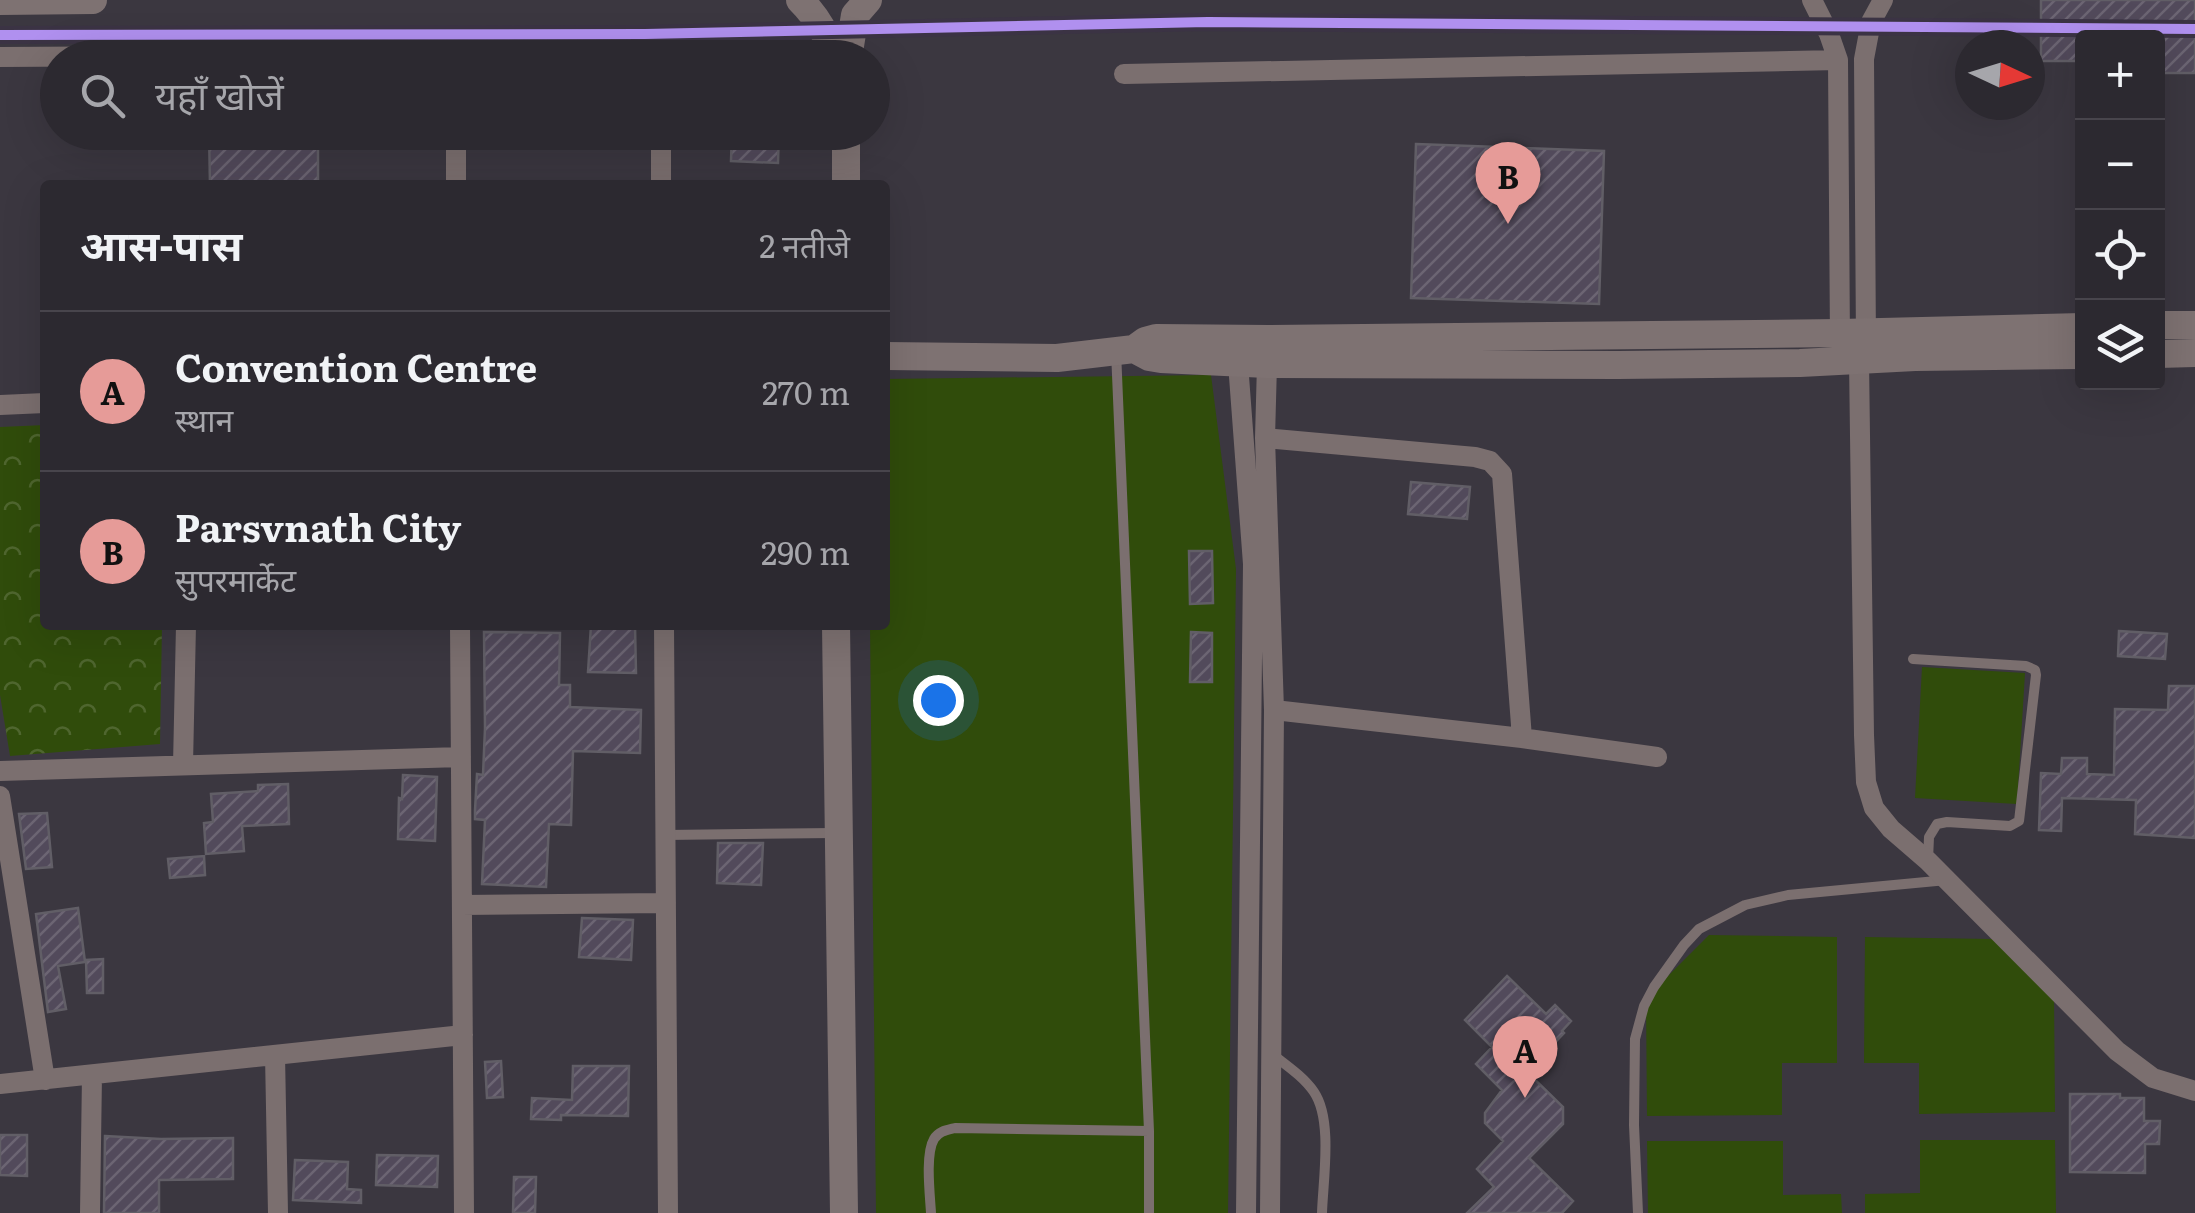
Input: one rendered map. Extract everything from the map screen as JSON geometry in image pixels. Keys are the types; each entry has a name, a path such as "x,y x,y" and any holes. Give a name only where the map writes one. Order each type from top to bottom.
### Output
{"street":[{"path":"0,1 93,0"},
{"path":"800,0 829,40"},
{"path":"844,40 855,14 868,0"},
{"path":"1812,0 1838,60 1854,349 1866,782 1874,808 2117,1052 2153,1078 2195,1091"},
{"path":"1854,349 1864,59 1871,22 1883,0"},
{"path":"0,58 40,58"},
{"path":"1124,74 1838,60"},
{"path":"456,150 456,180"},
{"path":"661,150 661,180"},
{"path":"833,150 833,180"},
{"path":"846,150 846,180"},
{"path":"2165,326 2195,324"},
{"path":"1125,349 1161,360 1267,364 1618,364 1854,349 2075,328"},
{"path":"890,356 1028,359 1125,349 1156,338 2075,356"},
{"path":"2165,354 2195,353"},
{"path":"1238,363 1253,564 1246,1213"},
{"path":"1267,364 1265,438 1274,710 1270,1213"},
{"path":"0,406 40,403"},
{"path":"1265,438 1475,457 1490,461 1502,474 1522,738"},
{"path":"184,765 186,630"},
{"path":"460,630 464,1213"},
{"path":"664,630 668,1213"},
{"path":"836,630 844,1213"},
{"path":"849,630 857,1213"},
{"path":"1274,710 1657,756"},
{"path":"0,771 461,757"},
{"path":"0,796 45,1080"},
{"path":"462,905 666,903"},
{"path":"0,1084 463,1035"},
{"path":"275,1055 278,1213"},
{"path":"90,1213 92,1075"}],"lane":[{"path":"1125,349 1150,1131 1149,1213"},
{"path":"1913,659 2026,666 2036,675 2022,816 2010,826 1937,824 1929,837 1928,861"},
{"path":"666,835 839,833"},
{"path":"1638,1213 1634,1039 1650,996 1684,944 1699,929 1745,905 1788,895 1946,880"},
{"path":"1271,1053 1301,1077 1318,1100 1325,1134 1322,1213"},
{"path":"930,1213 930,1153 933,1140 941,1132 955,1128 1150,1131"}],"green space":[{"path":"1211,375 1236,569 1228,1213 876,1213 870,630 890,630 890,379"},
{"path":"40,425 40,630 162,630 160,744 10,756 0,695 0,427"},
{"path":"1922,667 2025,673 2017,804 1915,798"},
{"path":"1709,935 1837,937 1837,1063 1782,1063 1782,1115 1647,1116 1646,998"},
{"path":"1865,937 1992,939 2054,995 2055,1112 1919,1114 1919,1063 1864,1063"},
{"path":"1920,1140 2055,1140 2056,1213 1865,1213 1865,1194 1920,1193"},
{"path":"1647,1141 1783,1141 1783,1195 1841,1194 1842,1213 1648,1213"}],"building":[{"path":"2041,0 2195,0 2195,73 2165,73 2165,30 2075,30 2075,61 2045,61 2045,30 2041,30"},
{"path":"1416,144 1604,151 1599,304 1411,298"},
{"path":"209,150 318,150 318,180 210,180"},
{"path":"731,150 778,150 778,163 731,161"},
{"path":"1411,482 1470,487 1467,519 1408,514"},
{"path":"1189,551 1212,551 1213,603 1190,604"},
{"path":"591,630 635,630 636,673 588,672"},
{"path":"2119,631 2167,634 2165,659 2118,656"},
{"path":"484,632 560,633 559,685 570,685 570,707 641,710 640,753 573,751 571,825 549,824 546,887 482,884 485,820 475,819 475,810 477,774 483,775"},
{"path":"1191,632 1212,633 1212,682 1190,682"},
{"path":"2169,686 2195,686 2195,838 2135,834 2136,800 2062,798 2061,831 2039,830 2041,773 2061,774 2062,758 2087,758 2087,774 2114,775 2115,709 2168,710"},
{"path":"403,775 437,777 435,841 398,839"},
{"path":"288,784 289,824 242,826 244,851 206,854 204,823 213,822 211,794 258,791 258,785"},
{"path":"47,813 52,867 26,869 19,814"},
{"path":"718,843 763,843 761,885 717,883"},
{"path":"204,856 205,875 170,878 168,859"},
{"path":"78,908 85,962 58,966 66,1009 48,1012 36,914"},
{"path":"582,918 633,920 631,960 579,957"},
{"path":"103,959 103,993 87,993 86,960"},
{"path":"1507,976 1546,1014 1555,1005 1571,1021 1527,1072 1563,1107 1563,1124 1529,1158 1573,1201 1562,1213 1467,1213 1494,1187 1477,1169 1503,1141 1485,1123 1485,1113 1502,1090 1476,1064 1492,1047 1465,1020"},
{"path":"501,1061 503,1097 487,1098 485,1062"},
{"path":"573,1066 629,1066 628,1116 561,1115 561,1120 531,1119 532,1098 572,1100"},
{"path":"2070,1094 2144,1098 2144,1121 2160,1121 2159,1144 2145,1144 2145,1173 2070,1172"},
{"path":"0,1135 27,1135 27,1176 0,1175"},
{"path":"105,1136 233,1138 233,1179 159,1180 159,1213 104,1213"},
{"path":"377,1155 438,1156 437,1187 376,1185"},
{"path":"295,1160 348,1162 347,1189 361,1190 361,1203 293,1200"},
{"path":"514,1177 536,1177 535,1213 513,1213"}],"transit line":[{"path":"0,35 645,34 1208,22 2195,29"}],"place":[{"name":"Parsvnath City","path":"1508,224"},
{"name":"Convention Centre","path":"1525,1098"}]}
